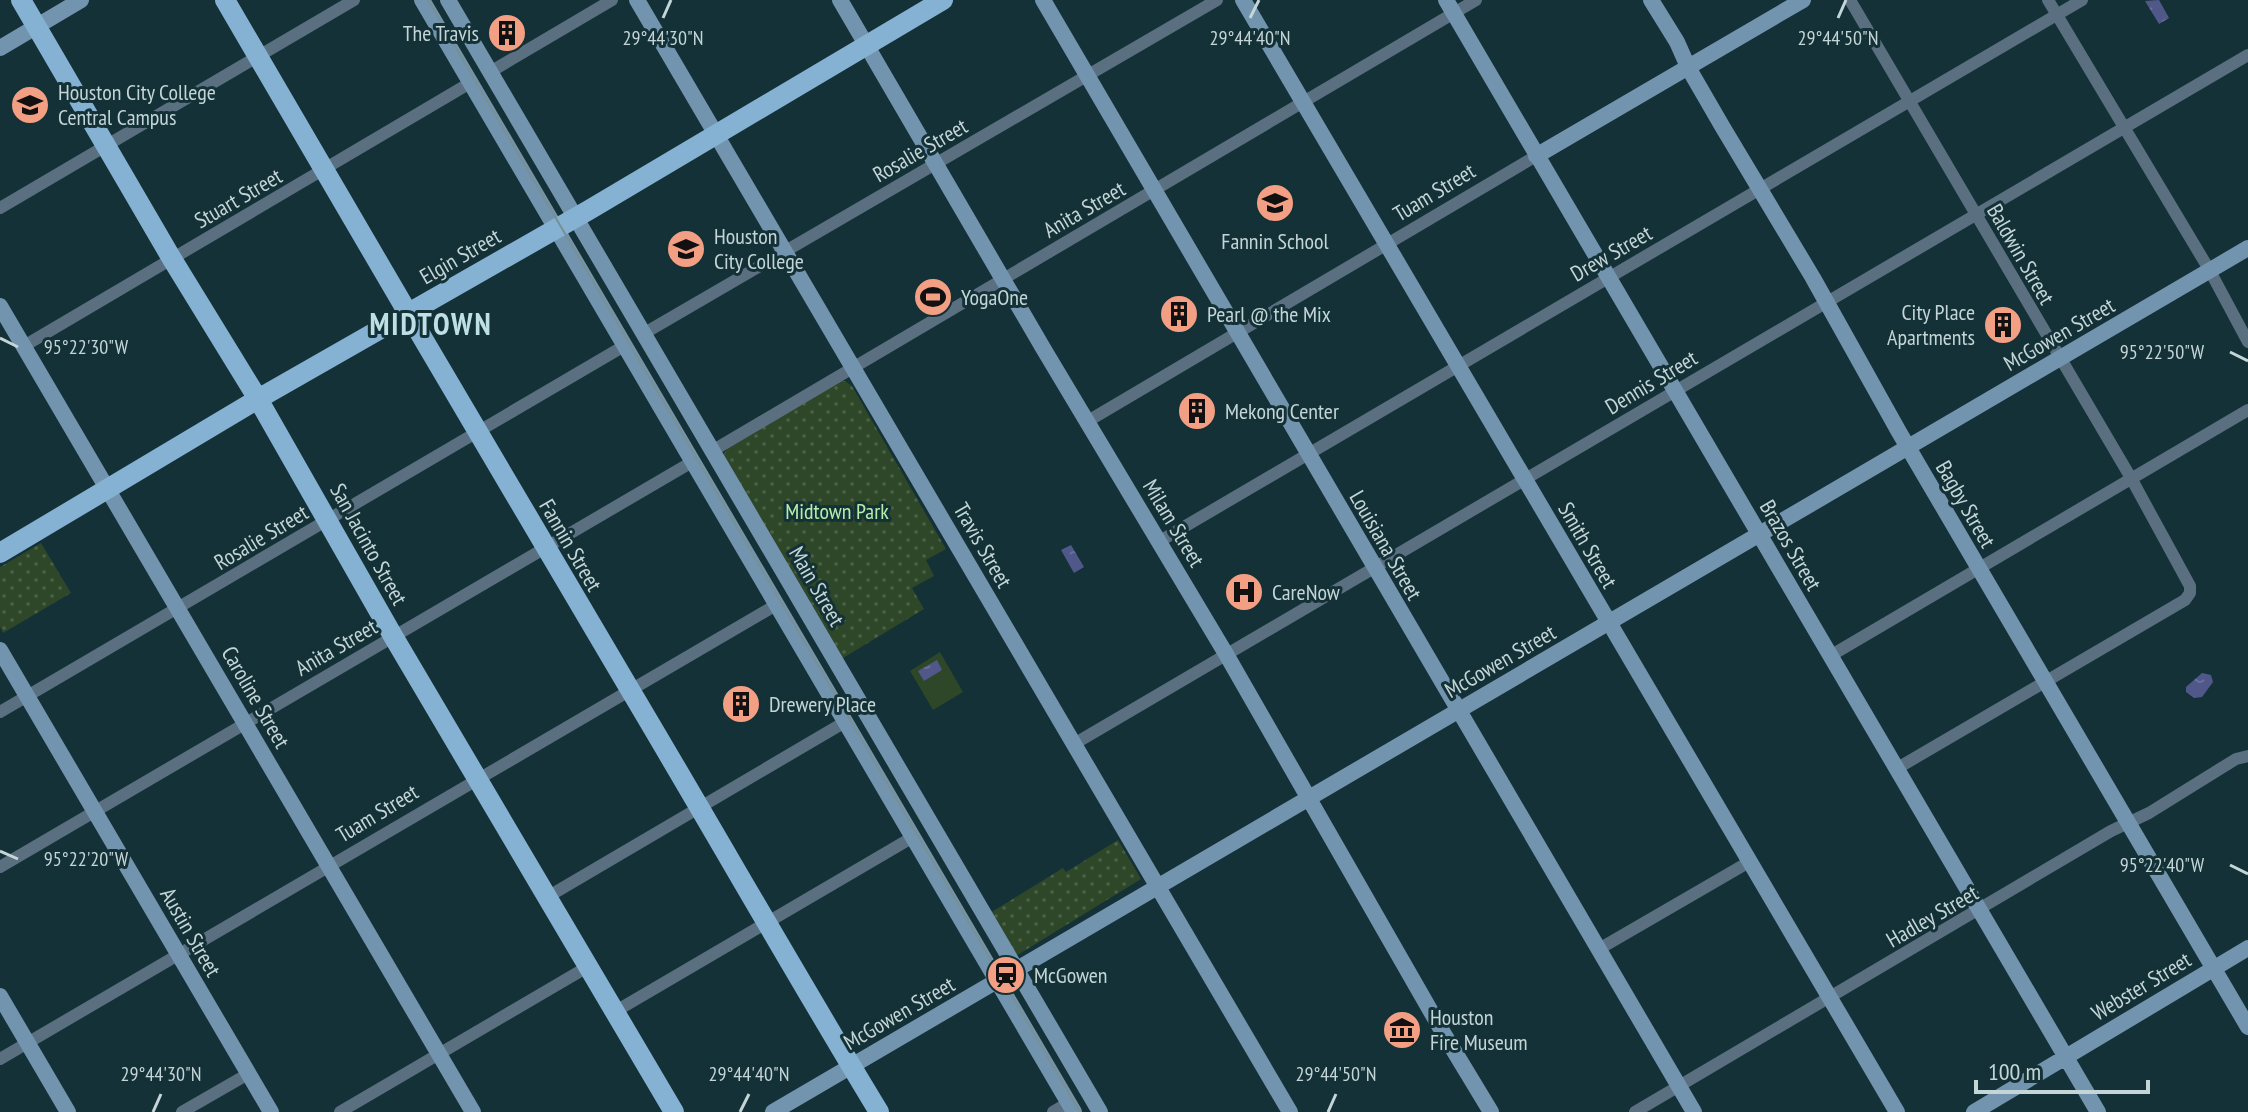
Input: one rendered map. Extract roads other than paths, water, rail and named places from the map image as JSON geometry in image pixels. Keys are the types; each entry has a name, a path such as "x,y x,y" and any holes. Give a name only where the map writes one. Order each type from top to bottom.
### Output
{"main road":[{"name":"San Jacinto Street","path":"21,0 674,1112"},
{"path":"0,48 81,0"},
{"name":"Fannin Street","path":"225,0 323,172 879,1112"},
{"name":"Main Street","path":"422,0 1071,1108"},
{"name":"Main Street","path":"448,0 1100,1112"},
{"name":"Travis Street","path":"637,0 1290,1112"},
{"name":"Milam Street","path":"840,0 1160,541 1491,1112"},
{"name":"Elgin Street","path":"0,553 943,0"},
{"name":"Louisiana Street","path":"1043,0 1694,1112"},
{"name":"Smith Street","path":"1243,0 1897,1112"},
{"name":"Bagby Street","path":"1651,0 2127,824 2248,1027"},
{"name":"Tuam Street","path":"1536,156 1803,0"},
{"name":"Brazos Street","path":"1450,6 2098,1112"},
{"name":"McGowen Street","path":"773,1112 2248,248"},
{"name":"Caroline Street","path":"0,306 473,1112"},
{"name":"Austin Street","path":"0,650 271,1112"},
{"name":"Webster Street","path":"1974,1112 2248,948"},
{"path":"0,996 68,1112"}],"street":[{"path":"0,208 354,0"},
{"path":"490,72 612,0"},
{"name":"Rosalie Street","path":"643,334 1217,0"},
{"name":"Anita Street","path":"712,451 1303,103 1450,6 1476,0"},
{"name":"Baldwin Street","path":"1850,0 2131,478 2190,586 2185,600 2173,608 2045,682"},
{"path":"2048,0 2210,271 2248,342"},
{"name":"Drew Street","path":"1160,541 2082,0"},
{"name":"Dennis Street","path":"1074,744 2248,55"},
{"name":"Stuart Street","path":"24,346 470,83"},
{"name":"Tuam Street","path":"1088,421 1536,156"},
{"name":"Rosalie Street","path":"0,712 624,346"},
{"path":"1830,656 2248,410"},
{"name":"Anita Street","path":"0,867 692,462"},
{"name":"Tuam Street","path":"0,1059 776,605"},
{"path":"1896,769 2045,682"},
{"path":"549,896 845,722"},
{"name":"Hadley Street","path":"1635,1112 2149,813 2236,759 2248,756"},
{"path":"616,1011 913,837"},
{"path":"1599,949 1749,862"},
{"path":"340,1112 589,966"},
{"path":"182,1112 248,1074"},
{"path":"1053,1112 1071,1108"}],"water":[{"path":"2159,0 2169,18 2159,24 2145,1"},
{"path":"1071,545 1084,567 1074,573 1061,550"},
{"path":"937,660 942,670 924,681 918,671"},
{"path":"2202,673 2211,675 2213,682 2202,697 2194,698 2186,692 2186,687"}],"tram line":[{"path":"428,0 1080,1112"}],"place":[{"name":"The Travis","path":"507,33"},
{"name":"Houston City College Central Campus","path":"30,105"},
{"name":"Fannin School","path":"1275,203"},
{"name":"Houston City College","path":"686,249"},
{"name":"YogaOne","path":"933,297"},
{"name":"Pearl @ the Mix","path":"1179,314"},
{"name":"City Place Apartments","path":"2003,325"},
{"name":"Mekong Center","path":"1197,411"},
{"name":"CareNow","path":"1244,592"},
{"name":"Drewery Place","path":"741,704"},
{"name":"McGowen","path":"1006,975"},
{"name":"Houston Fire Museum","path":"1402,1030"}],"district":[{"name":"MIDTOWN","path":"431,323"}],"park label":[{"name":"Midtown Park","path":"837,511"}]}
